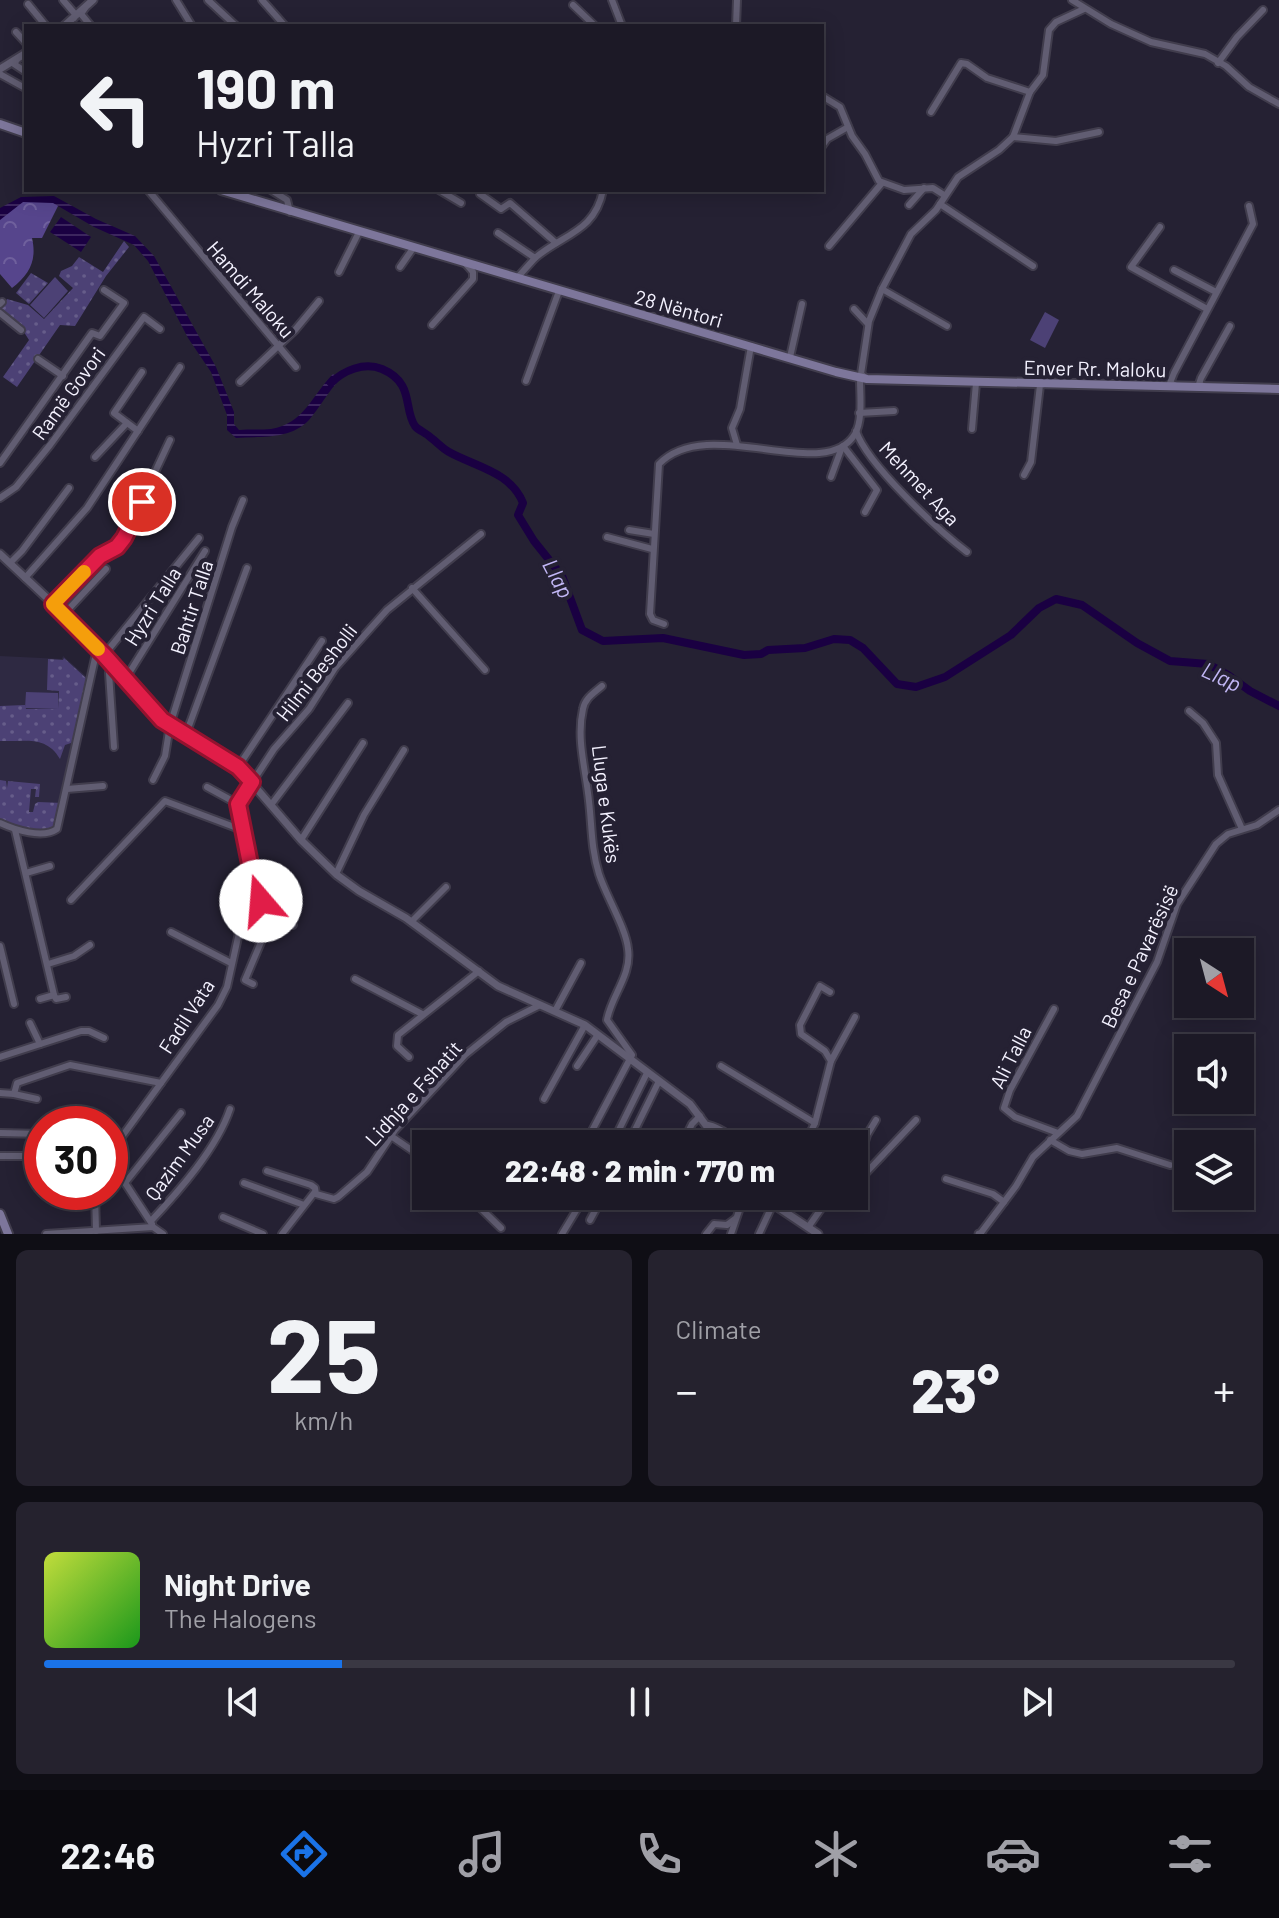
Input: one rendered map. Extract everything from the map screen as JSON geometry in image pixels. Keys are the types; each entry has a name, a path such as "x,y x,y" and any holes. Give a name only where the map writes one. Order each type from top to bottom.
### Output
{"main road":[{"path":"0,124 24,132"},
{"name":"28 Nëntori","path":"227,192 867,379"},
{"name":"Enver Rr. Maloku","path":"867,379 1279,389"},
{"path":"0,1214 5,1232"}],"street":[{"path":"63,0 75,14 74,18"},
{"path":"176,0 191,24"},
{"path":"208,0 234,24"},
{"path":"262,0 283,24"},
{"path":"612,0 621,24"},
{"path":"736,24 737,0"},
{"path":"1072,0 1151,42 1205,54 1249,87 1279,104"},
{"path":"66,24 90,1"},
{"path":"89,24 81,14 90,1"},
{"path":"28,4 44,24"},
{"path":"573,5 593,24"},
{"path":"867,379 861,374 868,324 882,289 911,234 940,204 958,177 1013,137 1030,92 1043,75 1047,36 1051,27 1084,9"},
{"path":"1222,64 1237,37 1263,10"},
{"path":"16,32 24,41"},
{"path":"22,56 0,71 24,87"},
{"path":"22,56 14,64 24,71"},
{"path":"931,112 961,63 987,78 1030,92"},
{"path":"824,97 840,107 876,178 882,183 904,190 933,188 944,195"},
{"path":"824,143 848,127"},
{"path":"1013,137 1056,141 1099,132"},
{"path":"829,246 882,183"},
{"path":"909,205 924,188"},
{"name":"Hamdi Maloku","path":"150,192 296,367"},
{"path":"274,192 287,200 290,212"},
{"path":"442,192 461,203"},
{"path":"517,278 535,258 593,217 602,192"},
{"path":"480,194 501,209 510,203 556,243"},
{"path":"940,204 1033,266"},
{"path":"1176,386 1170,383 1174,373 1253,224 1249,206"},
{"name":"Hamdi Maloku","path":"183,231 187,223"},
{"path":"1160,227 1131,267 1207,309"},
{"path":"339,272 359,232"},
{"path":"498,233 535,258"},
{"path":"400,267 414,247"},
{"path":"432,325 473,279 473,272 465,263"},
{"path":"1174,270 1216,292"},
{"path":"882,289 947,326"},
{"path":"0,463 92,333 100,336 124,303 104,290"},
{"path":"526,381 559,291"},
{"path":"240,382 319,301"},
{"path":"790,357 802,304"},
{"path":"854,309 868,324"},
{"path":"0,313 21,330"},
{"name":"Ramë Govori","path":"0,498 16,487 50,445 144,317 160,329"},
{"path":"1205,387 1199,384 1201,378 1230,326"},
{"path":"737,445 732,428 740,409 751,346"},
{"path":"38,359 63,376"},
{"path":"25,578 87,508 180,367"},
{"path":"138,431 114,411 142,372"},
{"path":"831,477 843,446 856,431 860,379 867,379"},
{"path":"972,429 976,383 984,381"},
{"path":"1024,475 1031,462 1040,385 1047,383"},
{"path":"859,413 894,411"},
{"path":"95,457 127,423"},
{"name":"Mehmet Aga","path":"856,431 865,447 929,521 967,552"},
{"path":"53,604 100,556 117,547 124,538 170,440"},
{"path":"664,624 653,620 650,614 657,471 661,461 691,445 737,445 814,454 828,453 843,446"},
{"path":"843,446 877,490 865,512"},
{"path":"10,563 69,488"},
{"name":"Bahtir Talla","path":"170,725 243,500"},
{"path":"629,530 654,534"},
{"name":"Hilmi Besholli","path":"252,782 274,749 309,709 335,668 387,610 481,534"},
{"path":"607,537 652,549"},
{"path":"0,823 15,830 53,833 57,829 95,658 199,538"},
{"name":"Hyzri Talla","path":"126,678 205,551"},
{"name":"Hyzri Talla","path":"0,554 102,652 162,720 238,767 301,840 336,874 411,922 498,986 585,1025 690,1104 711,1130"},
{"path":"186,734 247,568"},
{"path":"64,614 106,569"},
{"path":"412,588 485,670"},
{"path":"238,767 322,641"},
{"name":"Hyzri Talla","path":"112,663 109,673 114,747"},
{"name":"Lluga e Kukës","path":"602,686 586,699 582,710 582,765 589,802 590,832 599,874 628,949 624,980 607,1020 632,1055 629,1059"},
{"path":"271,805 348,703"},
{"path":"1189,711 1203,723 1216,743 1218,775 1242,829"},
{"path":"153,780 165,756 170,725"},
{"path":"301,840 363,743"},
{"path":"336,874 364,815 404,750"},
{"path":"207,787 238,804 252,782"},
{"path":"67,789 103,786"},
{"path":"71,900 165,801 245,831"},
{"name":"Fadil Vata","path":"128,1128 218,1005 227,987 252,874 238,804"},
{"name":"Besa e Pavarësisë","path":"981,1232 1033,1157 1077,1116 1160,955 1177,904 1216,844 1228,834 1260,823 1279,810"},
{"path":"15,830 55,999 66,997"},
{"path":"26,873 50,866"},
{"path":"411,922 446,887"},
{"path":"250,891 293,925"},
{"name":"Fadil Vata","path":"241,929 261,942 245,980 253,984"},
{"name":"Fadil Vata","path":"171,932 231,963"},
{"path":"48,964 74,956 90,945"},
{"path":"0,946 14,1004"},
{"path":"555,1011 581,963"},
{"path":"409,1057 397,1046 396,1039 422,1014 479,971"},
{"path":"355,979 422,1014"},
{"path":"830,992 820,986 799,1030 825,1051 831,1061"},
{"path":"40,999 54,995"},
{"name":"Lidhja e Fshatit","path":"314,1193 334,1199 347,1191 367,1172 391,1136 465,1055 506,1022 540,1005"},
{"name":"Ali Talla","path":"1054,1009 1010,1090 1004,1108 1015,1117 1054,1136"},
{"path":"812,1130 831,1061 855,1017"},
{"path":"30,1023 40,1044"},
{"path":"544,1099 585,1025"},
{"path":"0,1057 81,1031 104,1038"},
{"path":"577,1066 597,1036"},
{"path":"592,1130 629,1059"},
{"path":"14,1094 17,1083 70,1065 161,1083"},
{"path":"721,1066 815,1123"},
{"path":"619,1130 647,1073"},
{"path":"635,1130 659,1081"},
{"path":"0,1093 37,1099"},
{"name":"Qazim Musa","path":"152,1224 223,1127 230,1109"},
{"path":"128,1179 181,1113"},
{"path":"1003,1114 1054,1136 1069,1151 1082,1154 1117,1148 1170,1165"},
{"path":"689,1130 700,1116"},
{"path":"868,1133 876,1120"},
{"path":"868,1171 916,1120"},
{"path":"708,1125 724,1130"},
{"path":"0,1133 24,1134"},
{"path":"391,1136 412,1150"},
{"path":"0,1156 24,1156"},
{"path":"267,1171 315,1188 282,1234"},
{"path":"946,1179 993,1194 1004,1202"},
{"path":"244,1183 304,1205"},
{"path":"128,1188 152,1224 163,1234"},
{"path":"95,1210 96,1231"},
{"path":"482,1210 501,1228"},
{"path":"562,1234 577,1210"},
{"path":"590,1220 595,1210"},
{"path":"731,1234 739,1210"},
{"path":"759,1234 770,1210"},
{"path":"783,1210 818,1234"},
{"path":"809,1226 820,1210"},
{"path":"223,1217 263,1234"},
{"path":"706,1234 714,1224 727,1225 735,1219"},
{"path":"46,1234 128,1231 152,1224"}],"shaded area":[{"path":"54,196 135,236 154,256 216,367 234,412 234,424 239,430 271,429 292,421 333,374 340,379 309,420 293,431 275,436 236,438 227,430 227,415 211,372 188,338 148,261 134,245 94,227 53,203 23,202 0,220 0,208 21,197"},
{"path":"61,217 91,237 81,252 50,232"},
{"path":"124,241 129,247 106,276 75,326 60,325 17,387 3,377 29,340 22,329 0,311 7,299 28,305 44,319 73,288 59,276 61,271 72,266 79,257 103,272"},
{"path":"31,273 48,283 29,304 16,293"},
{"path":"55,277 68,291 44,318 30,305"},
{"path":"1045,312 1059,320 1045,348 1030,340"},
{"path":"0,656 62,659 63,656 88,678 55,829 0,821"},
{"path":"64,658 87,679 74,742 65,745 60,759 41,743 0,741 0,706 58,709 59,691 47,690 48,659"},
{"path":"26,692 58,693 58,709 25,708"},
{"path":"0,780 6,781 7,788 8,781 40,784 39,797 35,797 36,789 31,789 29,812 33,812 38,802 63,803 56,828 28,830 0,820"}],"green space":[{"path":"22,200 53,200 59,204 42,238 32,238 34,253 31,266 12,288 0,274 0,213"}],"waterway":[{"name":"Llap","path":"331,383 342,374 361,367 382,369 399,381 404,389 416,427 449,452 510,484 523,503 518,515 562,576 582,630 603,641 663,638 744,655 805,648 834,639 850,640 863,648 897,684 916,687 945,677 1011,635 1039,608 1056,599 1082,605 1137,643 1170,661 1208,664 1279,706"}],"slow traffic":[{"path":"84,572 53,604 98,649"}],"route":[{"path":"142,502 117,547 100,556 53,604 126,678 162,720 238,767 252,782 238,804 252,874 250,891 261,901"}]}
